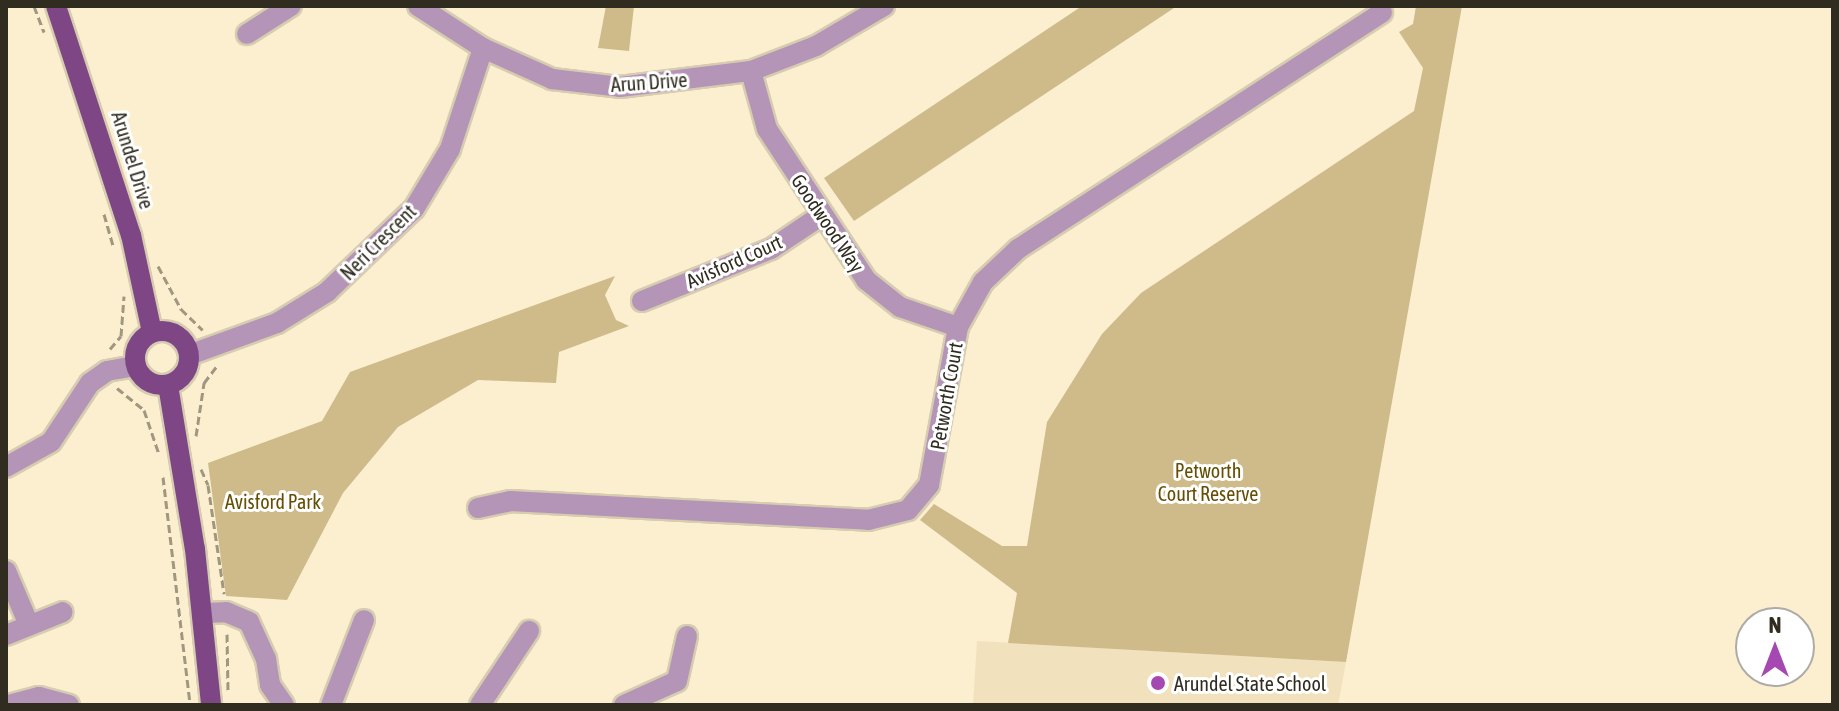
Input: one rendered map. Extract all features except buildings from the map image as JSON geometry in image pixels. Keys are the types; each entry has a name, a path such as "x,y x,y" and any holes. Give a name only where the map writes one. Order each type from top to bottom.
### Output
{"main road":[{"name":"Arundel Drive","path":"56,6 131,235 152,332"},
{"path":"152,332 180,338 189,355 184,374 168,385 147,382 135,366 137,346 152,332"},
{"path":"168,385 203,613 211,705"}],"street":[{"path":"247,34 291,6"},
{"name":"Arun Drive","path":"418,6 483,48 552,79 620,87 751,71 816,46 884,6"},
{"name":"Petworth Court","path":"478,508 510,501 868,520 908,510 929,485 958,327 983,282 1018,249 1382,13"},
{"name":"Neri Crescent","path":"189,355 277,323 327,292 369,257 414,209 450,149 483,48"},
{"name":"Goodwood Way","path":"751,71 767,129 866,280 900,307 958,327"},
{"name":"Avisford Court","path":"642,301 771,249 822,215"},
{"path":"6,467 51,442 90,383 107,371 135,366"},
{"path":"6,571 29,625"},
{"path":"6,635 63,612"},
{"path":"203,613 226,612 249,622 266,659 270,685 284,705"},
{"path":"331,705 364,620"},
{"path":"480,705 529,631"},
{"path":"624,705 677,681 687,636"},
{"path":"9,705 39,697 69,705"}],"path":[{"path":"153,254 175,301 205,333"},
{"path":"110,349 121,336 123,285"},
{"path":"196,443 204,383 217,366"},
{"path":"117,388 144,410 160,458"},
{"path":"197,477 197,462 208,485 226,612 230,704"},
{"path":"162,471 190,705"}],"shaded area":[{"name":"Arundel State School","path":"977,641 1346,662 1338,705 973,705"}],"green space":[{"path":"606,6 634,6 629,51 598,48"},
{"path":"1082,6 1177,6 854,221 824,178"},
{"name":"Petworth Court Reserve","path":"1416,6 1462,6 1346,662 1008,643 1017,593 920,520 934,504 1002,546 1027,546 1047,422 1102,334 1141,293 1414,111 1423,68 1399,32 1413,24"},
{"name":"Avisford Park","path":"615,276 605,295 616,320 629,326 559,352 556,383 478,380 398,427 343,493 287,600 226,596 208,463 322,421 350,372"}],"place":[{"name":"Arundel State School","path":"1158,683"}]}
